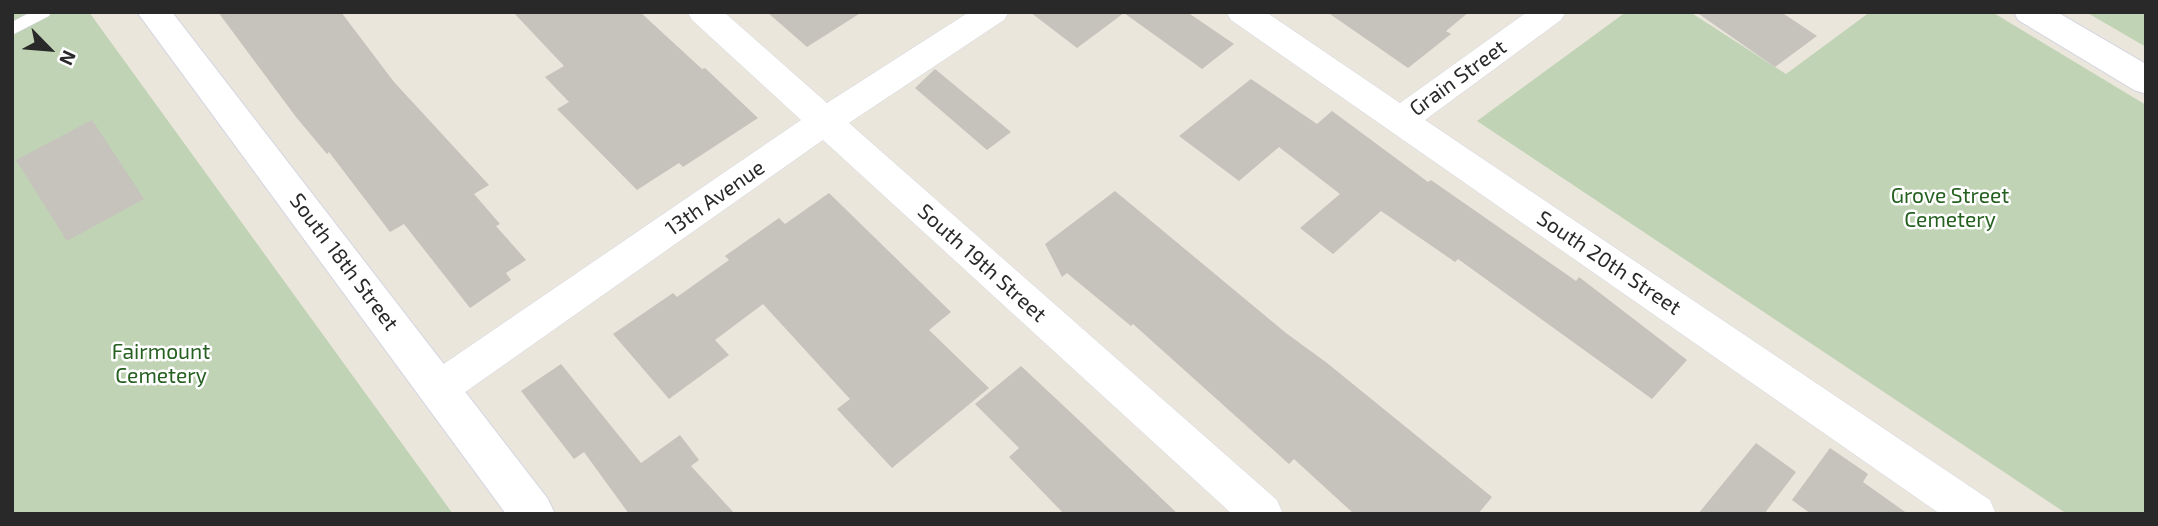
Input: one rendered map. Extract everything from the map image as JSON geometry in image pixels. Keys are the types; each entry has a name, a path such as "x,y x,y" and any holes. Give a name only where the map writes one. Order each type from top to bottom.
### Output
{"street":[{"name":"South 18th Street","path":"153,12 533,514"},
{"name":"South 19th Street","path":"703,12 1262,514"},
{"name":"13th Avenue","path":"440,388 824,122 993,12"},
{"name":"South 20th Street","path":"1242,12 1975,514"},
{"name":"Grain Street","path":"1400,120 1550,12"},
{"path":"2031,12 2146,81"}],"lane":[{"path":"12,29 44,12"}],"green space":[{"name":"Fairmount Cemetery","path":"12,12 89,12 453,514 12,514"},
{"name":"Grove Street Cemetery","path":"1626,12 1690,12 1786,74 1870,12 1992,12 2146,105 2146,514 2067,514 1477,121"},
{"path":"2086,12 2146,12 2146,47"}],"building":[{"path":"218,12 341,12 394,82 489,185 474,194 500,224 496,226 526,260 506,273 511,280 470,308 404,224 390,232 329,152 327,154 296,117"},
{"path":"513,12 640,12 758,118 683,167 679,163 637,190 557,109 569,102 545,77 564,66"},
{"path":"767,12 862,12 807,47"},
{"path":"1030,12 1187,12 1234,44 1202,69 1124,13 1077,48"},
{"path":"1327,12 1469,12 1446,31 1451,34 1408,68"},
{"path":"1696,12 1781,12 1817,36 1775,67"},
{"path":"935,69 1011,132 987,150 915,88"},
{"path":"1251,79 1317,124 1332,111 1428,182 1431,180 1576,281 1579,277 1687,360 1652,399 1458,259 1455,262 1381,211 1333,254 1300,228 1340,194 1279,147 1239,181 1179,136"},
{"path":"92,120 144,199 67,241 16,160"},
{"path":"1115,191 1286,333 1492,497 1478,514 1354,514 1294,459 1289,464 1133,324 1131,326 1067,273 1062,277 1045,244"},
{"path":"829,193 951,312 929,330 989,388 892,468 837,409 850,399 763,304 715,340 729,355 669,399 613,334 673,293 677,297 729,260 725,256 779,218 785,224"},
{"path":"561,364 641,463 680,435 699,460 691,466 735,514 629,514 584,452 574,459 521,391"},
{"path":"1021,366 1178,514 1064,514 1009,457 1019,448 975,404"},
{"path":"1756,443 1796,472 1764,514 1698,514"},
{"path":"1830,448 1868,474 1863,482 1908,514 1811,514 1792,500"}]}
